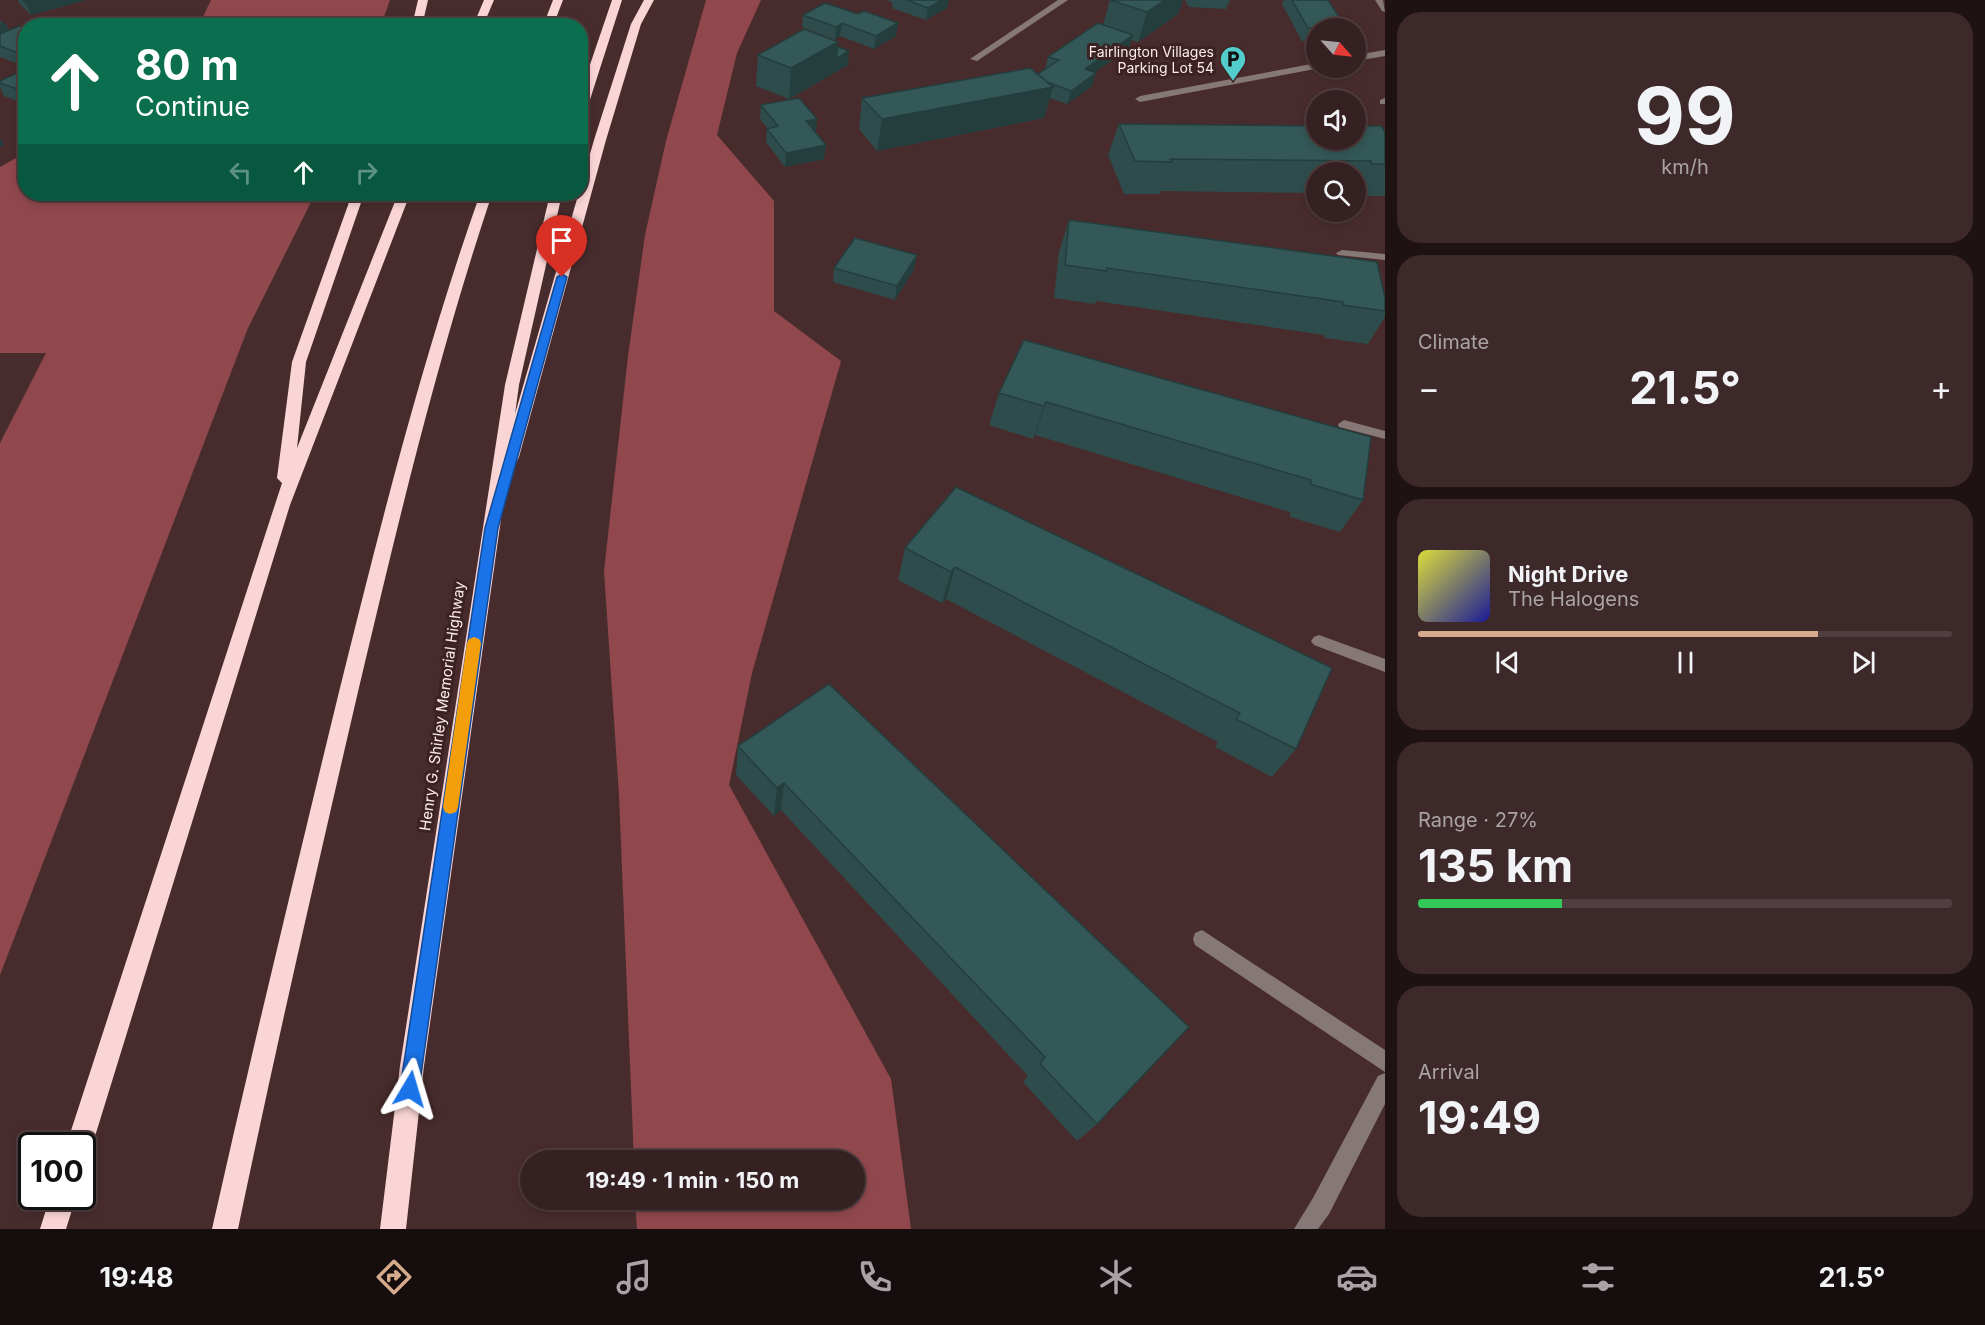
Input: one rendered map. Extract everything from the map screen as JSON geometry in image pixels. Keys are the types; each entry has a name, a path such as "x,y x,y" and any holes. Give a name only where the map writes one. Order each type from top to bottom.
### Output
{"highway":[{"path":"419,18 423,0"},
{"path":"481,18 489,0"},
{"path":"551,18 558,0"},
{"path":"588,88 617,0"},
{"path":"588,183 636,24 649,0"},
{"path":"282,505 299,362 356,201"},
{"path":"83,1132 282,505 401,201"},
{"path":"225,1229 276,993 411,437 484,201"},
{"name":"Henry G. Shirley Memorial Highway","path":"393,1229 412,1066 512,385 554,201"},
{"path":"491,528 583,201"},
{"path":"53,1229 59,1210"}],"street":[{"path":"974,59 1064,0"},
{"path":"1379,0 1385,9"},
{"path":"1366,56 1385,53"},
{"path":"1140,99 1306,68"},
{"path":"1342,254 1385,257"},
{"path":"1344,424 1385,435"},
{"path":"1319,640 1385,666"},
{"path":"1202,939 1385,1062"},
{"path":"1305,1229 1321,1206 1385,1083"}],"shaded area":[{"path":"211,0 390,0 384,18 202,18"},
{"path":"706,0 761,0 737,53 717,135 774,201 774,311 841,361 752,673 729,785 891,1079 911,1229 637,1229 636,1210 865,1210 865,1150 634,1150 619,795 604,571 628,356 645,235 666,141"},
{"path":"18,157 18,201 312,201 248,328 0,975 0,443 46,353 0,353 0,167"}],"building":[{"path":"907,0 942,0 928,8"},
{"path":"1110,0 1165,0 1147,12"},
{"path":"1292,0 1328,0 1340,18 1306,18 1306,24"},
{"path":"825,3 858,14 864,11 898,23 876,36 842,23 836,27 803,15"},
{"path":"1098,23 1133,35 1085,69 1096,73 1071,91 1047,82 1038,74 1059,60 1048,57"},
{"path":"18,26 18,53 0,46 0,34"},
{"path":"804,29 838,42 791,68 758,55"},
{"path":"838,47 849,51 836,59"},
{"path":"1030,68 1053,87 882,119 862,98"},
{"path":"18,73 18,89 0,83"},
{"path":"799,98 817,119 806,121 826,145 786,153 767,129 778,126 761,105"},
{"path":"1119,124 1306,126 1306,150 1366,150 1366,126 1381,126 1385,132 1385,164 1372,164 1371,161 1170,159 1172,162 1135,161"},
{"path":"1069,220 1377,262 1385,298 1385,311 1343,305 1343,302 1107,268 1107,271 1065,265"},
{"path":"855,238 917,255 897,286 834,268"},
{"path":"1024,340 1371,437 1363,500 1310,484 1311,480 1046,402 1044,406 999,393"},
{"path":"956,487 1332,668 1296,749 1236,719 1240,713 955,567 951,572 905,548"},
{"path":"829,684 1189,1027 1097,1124 1040,1064 1045,1057 784,783 777,788 738,746"}],"slow traffic":[{"path":"450,807 474,643"}],"place":[{"name":"Fairlington Villages Parking Lot 54","path":"1233,82"}],"route":[{"path":"410,1089 491,528 562,277"}]}
